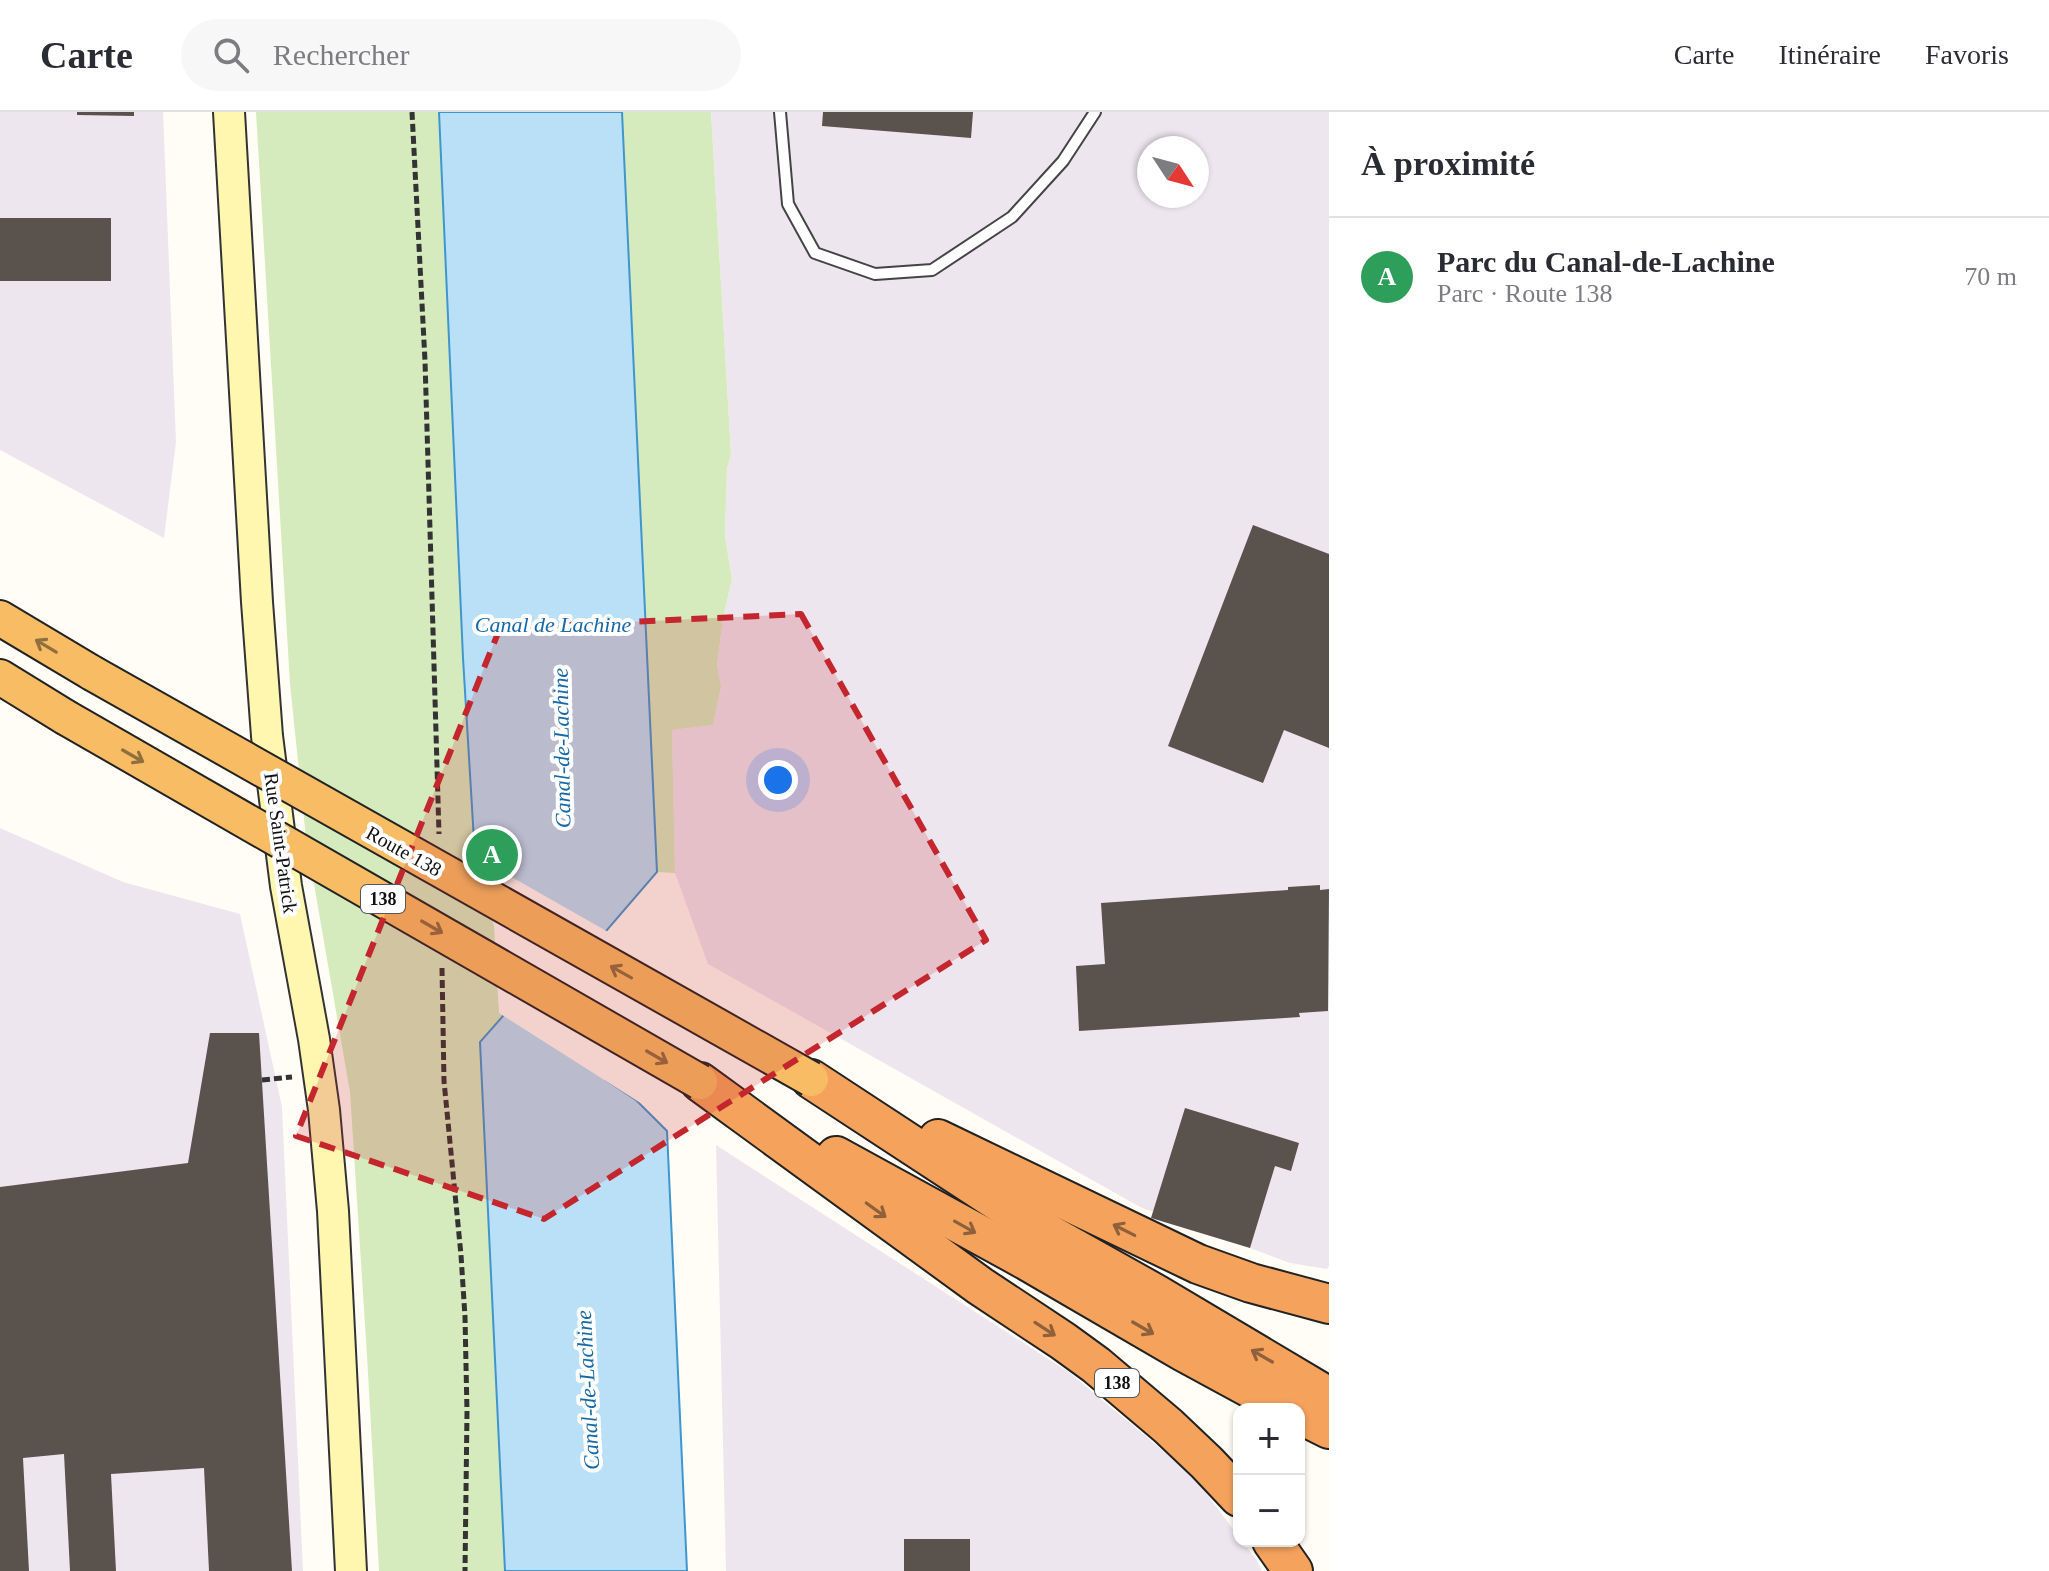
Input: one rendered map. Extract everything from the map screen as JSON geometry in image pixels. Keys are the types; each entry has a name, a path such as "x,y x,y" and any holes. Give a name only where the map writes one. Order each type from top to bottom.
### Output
{"highway":[{"name":"Route 138","path":"0,618 811,1079"},
{"name":"138","path":"0,677 700,1082 980,1286 1096,1365 1168,1426 1233,1491"},
{"path":"811,1079 1183,1258 1251,1283 1329,1304"},
{"name":"138","path":"811,1079 1040,1229 1169,1301 1329,1397"},
{"path":"700,1082 1013,1253 1278,1403"},
{"path":"1305,1417 1329,1429"},
{"path":"1276,1547 1293,1571"}],"main road":[{"name":"Rue Saint-Patrick","path":"229,112 267,736 286,886 316,1053 326,1138 351,1571"}],"lane":[{"path":"780,112 788,204 815,253 875,274 932,270 1012,217 1063,161 1095,112"}],"path":[{"path":"262,1080 292,1077"}],"highlighted area":[{"path":"801,614 986,940 544,1219 296,1136 500,628"}],"shaded area":[{"path":"0,112 163,112 176,442 164,538 0,450"},
{"path":"711,112 1329,112 1327,1269 1290,1263 1140,1207 708,964 675,873 672,730 713,725 721,688 717,667 732,579 725,536 727,469 731,454"},
{"path":"0,828 123,882 240,914 282,1107 303,1571 0,1571"},
{"path":"716,1145 1070,1373 1193,1476 1233,1529 1233,1547 1246,1547 1262,1571 726,1571"}],"green space":[{"path":"256,112 711,112 731,454 727,469 725,536 732,579 717,666 721,687 713,725 672,730 675,873 657,872 606,932 606,1080 636,1100 667,1131 687,1571 379,1571 350,1092 306,838 290,684"}],"water":[{"name":"Canal de Lachine","path":"439,112 622,112 657,872 606,931 606,1080 636,1100 667,1131 687,1571 505,1571 480,1042 503,1016 498,925 475,857"}],"pier":[{"path":"471,854 610,933 610,1078 639,1097 650,1109 499,1013 494,926"}],"building":[{"path":"77,112 134,112 134,116 77,115"},
{"path":"823,112 973,112 971,138 822,126"},
{"path":"0,218 111,218 111,281 0,281"},
{"path":"1253,525 1329,554 1329,748 1284,730 1263,783 1168,746"},
{"path":"1320,885 1320,890 1329,889 1328,1011 1299,1013 1300,1017 1079,1031 1076,966 1105,964 1101,903"},
{"path":"210,1033 259,1033 292,1571 209,1571 204,1468 111,1474 116,1571 70,1571 64,1454 23,1458 29,1571 0,1571 0,1187 188,1163"},
{"path":"1185,1108 1299,1143 1291,1171 1275,1166 1250,1248 1151,1218"},
{"path":"904,1539 970,1539 970,1571 904,1571"}],"place":[{"name":"Parc du Canal-de-Lachine","path":"492,855"}],"water label":[{"name":"Canal-de-Lachine","path":"561,748"},
{"name":"Canal-de-Lachine","path":"587,1390"}]}
